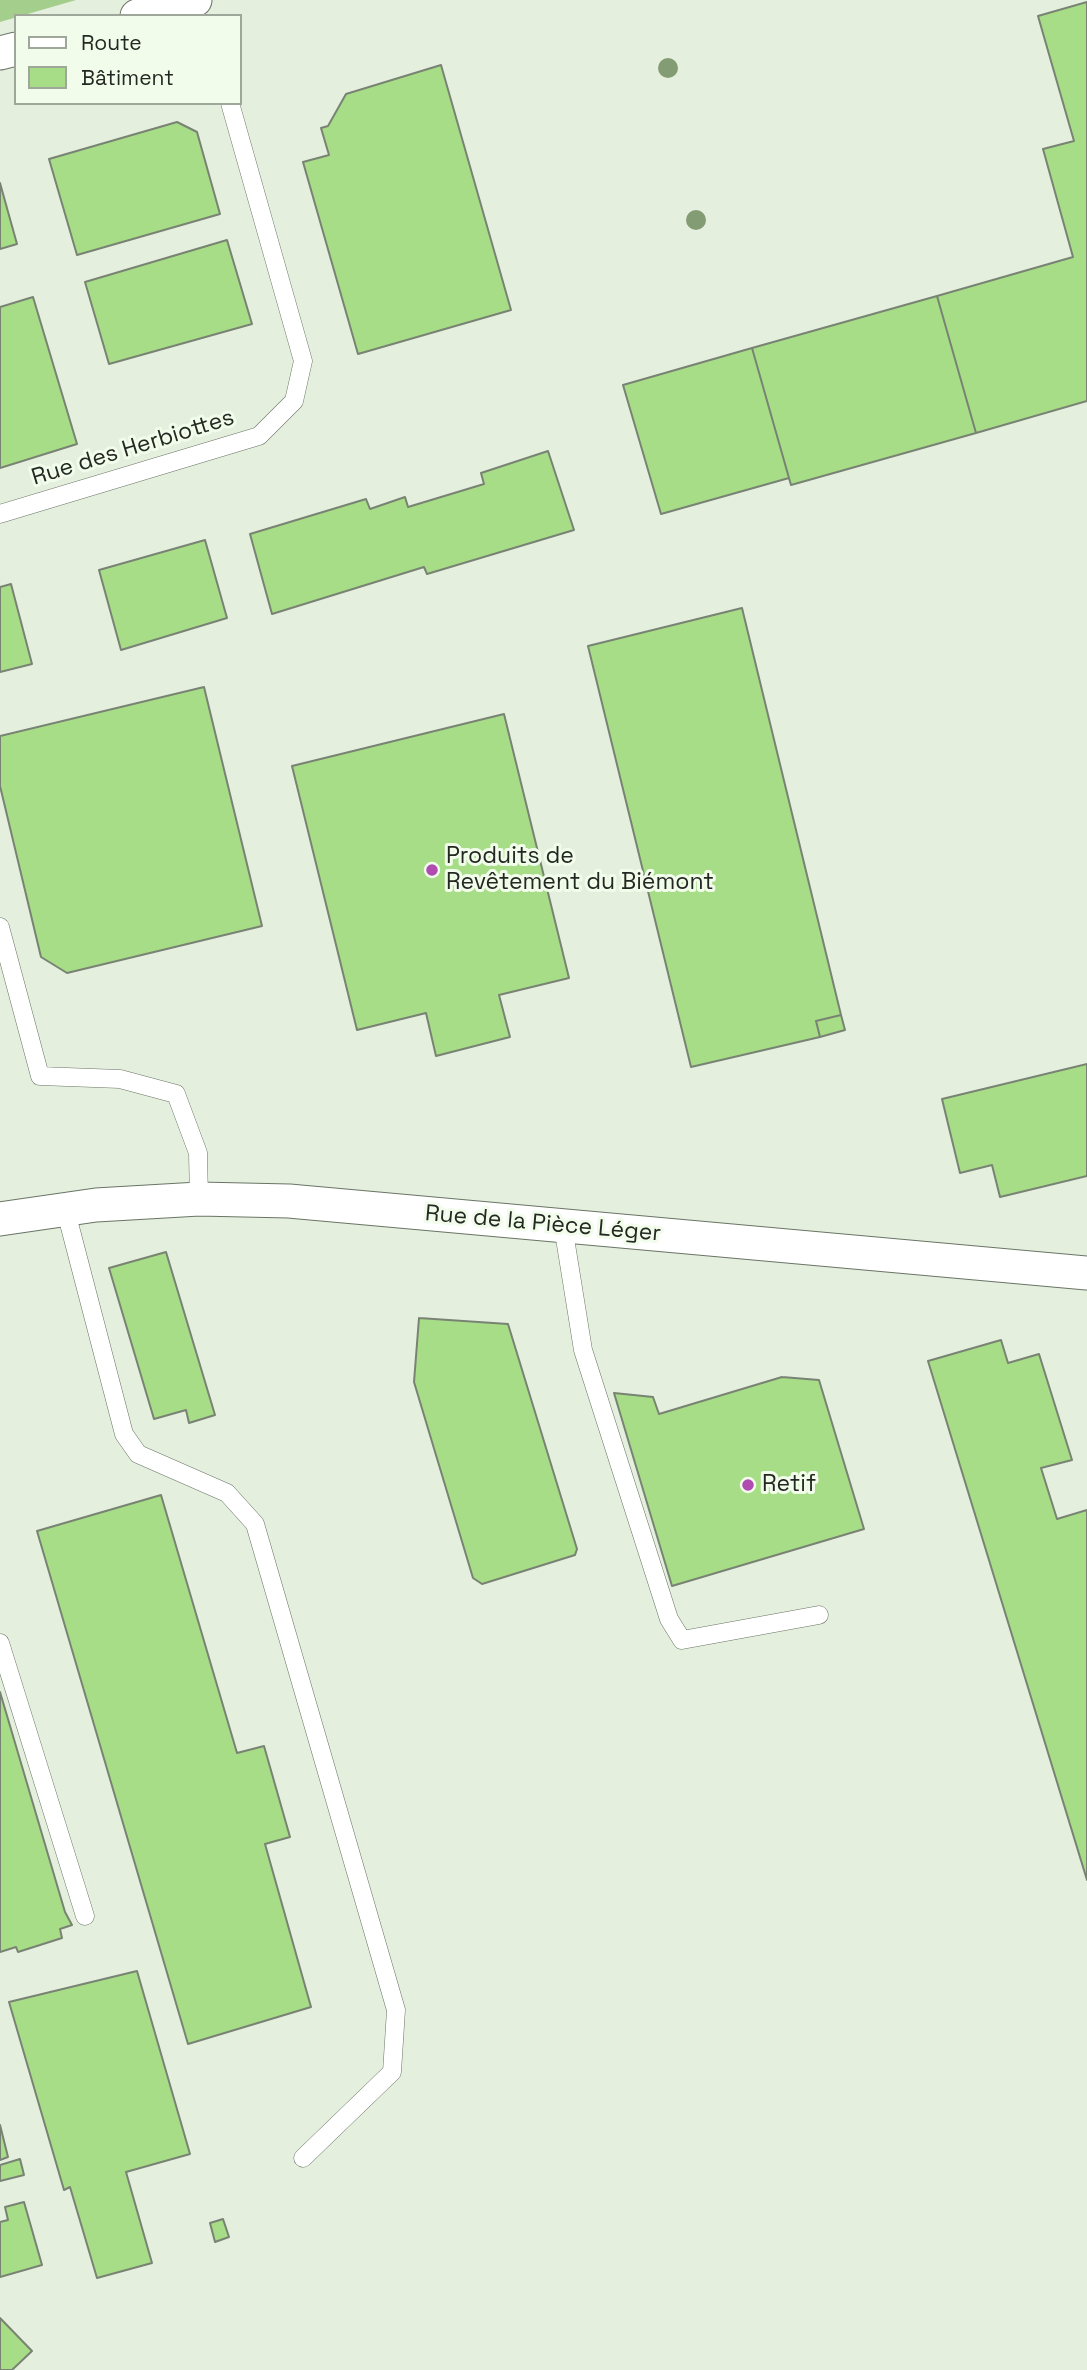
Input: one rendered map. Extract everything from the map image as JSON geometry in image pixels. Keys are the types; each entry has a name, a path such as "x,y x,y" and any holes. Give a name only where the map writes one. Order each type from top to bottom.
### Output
{"street":[{"path":"144,14 195,0"},
{"name":"Rue de la Pièce Léger","path":"0,1219 65,1208 199,1199 289,1200 1086,1277"}],"lane":[{"name":"Rue des Herbiottes","path":"0,514 259,436 294,401 303,360 231,105"},
{"path":"0,927 40,1076 120,1079 176,1094 198,1153 199,1199"},
{"path":"65,1208 124,1434 138,1454 227,1493 255,1524 396,2010 392,2072 303,2158"},
{"path":"563,1226 583,1350 669,1619 682,1640 819,1615"},
{"path":"0,1643 85,1916"}],"green space":[{"path":"0,0 76,0 28,14 14,14 14,18 0,22"}],"building":[{"path":"1087,2 1087,401 976,433 937,296 1073,257 1043,149 1074,141 1038,16"},
{"path":"441,65 511,310 358,354 303,162 329,155 321,128 328,126 346,94"},
{"path":"177,122 197,132 220,214 77,255 49,159"},
{"path":"0,183 17,244 0,249"},
{"path":"227,240 252,324 109,364 85,282"},
{"path":"937,296 976,433 791,485 752,348"},
{"path":"33,297 77,444 0,468 0,307"},
{"path":"752,348 789,478 661,514 623,385"},
{"path":"548,451 574,530 427,574 424,567 272,614 250,534 366,499 370,509 405,497 408,507 484,484 481,473"},
{"path":"205,540 227,618 121,650 99,570"},
{"path":"11,584 32,664 0,672 0,587"},
{"path":"742,608 841,1015 816,1021 820,1037 691,1067 588,646"},
{"path":"204,687 262,926 67,973 41,957 0,786 0,736"},
{"path":"504,714 569,978 499,995 510,1037 436,1056 426,1013 357,1030 292,766"},
{"path":"841,1015 845,1030 820,1037 816,1021"},
{"path":"1087,1064 1087,1176 1000,1197 992,1165 960,1173 942,1099"},
{"path":"166,1252 215,1415 189,1423 186,1410 154,1419 109,1268"},
{"path":"419,1318 508,1324 577,1549 575,1555 482,1584 473,1578 414,1382"},
{"path":"1001,1340 1008,1363 1039,1354 1072,1460 1041,1468 1057,1519 1087,1510 1087,1880 928,1361"},
{"path":"782,1377 819,1380 864,1529 672,1586 614,1393 653,1397 659,1414"},
{"path":"161,1495 237,1753 264,1746 290,1837 265,1844 311,2007 188,2044 37,1531"},
{"path":"0,1692 65,1912 72,1925 60,1929 62,1938 18,1952 16,1947 0,1952"},
{"path":"137,1971 190,2154 126,2172 152,2263 97,2278 70,2187 64,2190 9,2002"},
{"path":"0,2125 8,2157 0,2160"},
{"path":"20,2159 24,2175 0,2181 0,2165"},
{"path":"24,2202 42,2265 0,2277 0,2222 8,2220 5,2207"},
{"path":"223,2219 229,2237 215,2242 210,2223"},
{"path":"0,2318 32,2351 12,2370 0,2370"}],"place":[{"name":"Produits de Revêtement du Biémont","path":"432,870"},
{"name":"Retif","path":"748,1485"}]}
